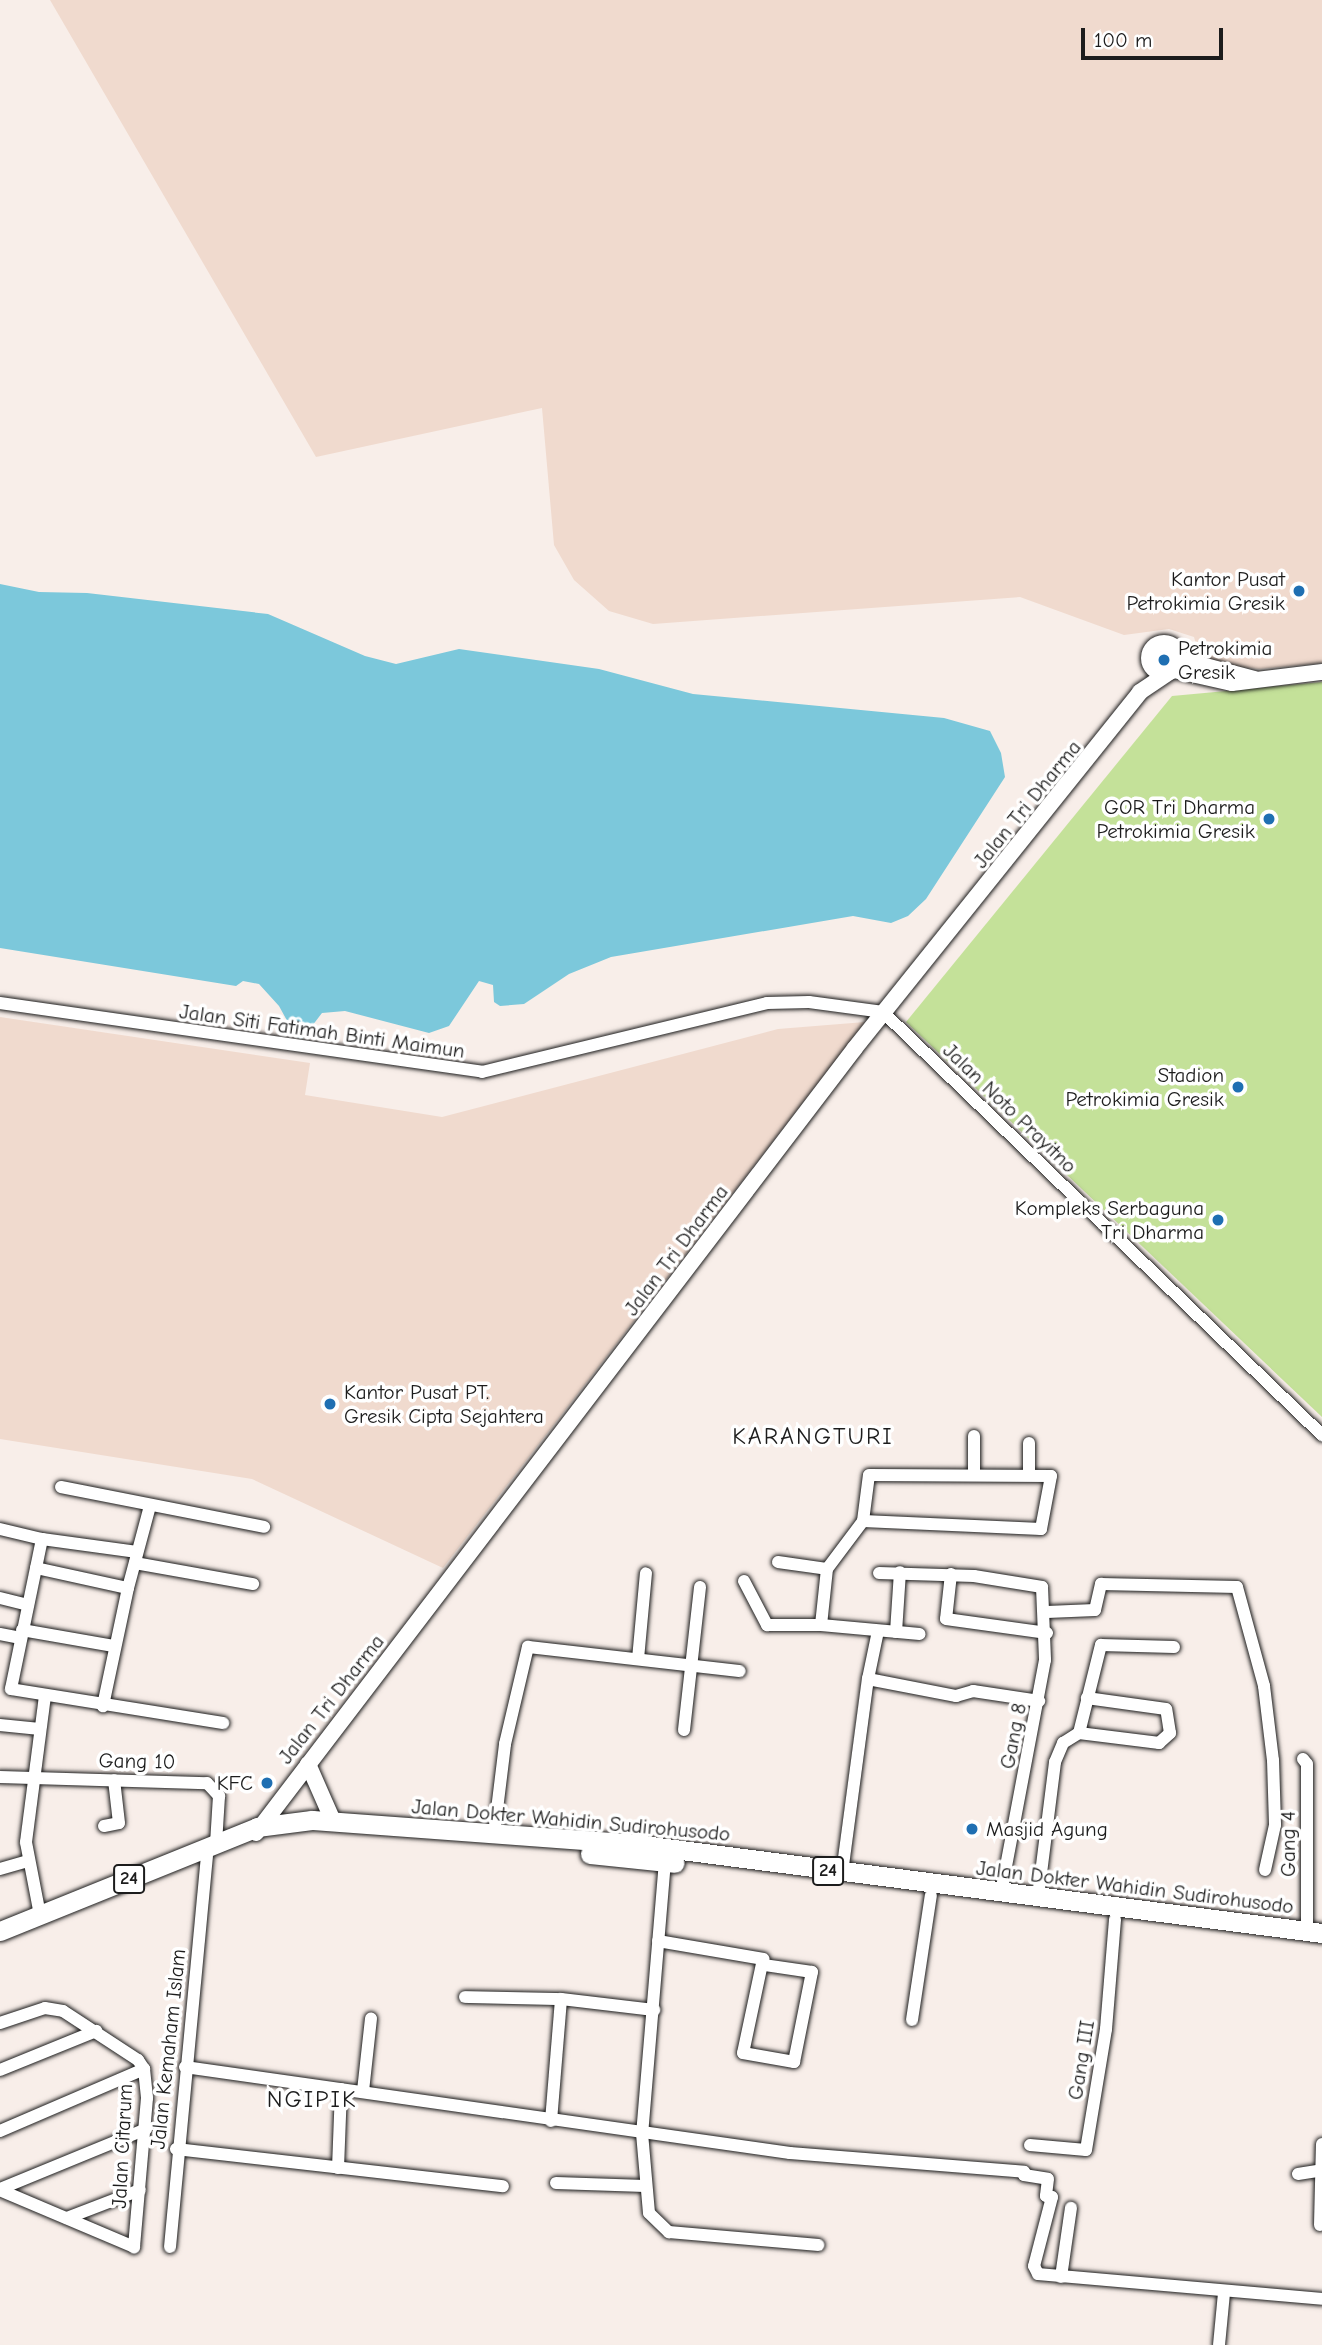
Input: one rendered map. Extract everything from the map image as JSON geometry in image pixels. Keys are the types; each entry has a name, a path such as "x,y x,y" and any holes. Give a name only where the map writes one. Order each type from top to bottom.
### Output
{"highway":[{"name":"Jalan Dokter Wahidin Sudirohusodo","path":"334,1826 665,1861 931,1895 1037,1903 1317,1936"},
{"name":"Jalan Dokter Wahidin Sudirohusodo","path":"0,1931 256,1833 334,1826 635,1844 1001,1893 1115,1919 1317,1936"},
{"name":"Jalan Dokter Wahidin Sudirohusodo","path":"0,1941 211,1850"}],"main road":[{"path":"1174,667 1175,649 1164,643 1153,649 1149,661 1157,671 1174,667 1256,680 1322,672"},
{"name":"Jalan Tri Dharma","path":"1140,692 1149,661"},
{"name":"Jalan Tri Dharma","path":"256,1833 883,1013 1140,692 1174,667"},
{"path":"308,1764 334,1826"}],"street":[{"name":"Jalan Siti Fatimah Binti Maimun","path":"0,1003 466,1072 497,1069 767,1003 809,1002 883,1013"},
{"name":"Jalan Noto Prayitno","path":"883,1013 1322,1435"},
{"path":"974,1473 975,1436"},
{"path":"1029,1443 1029,1473"},
{"path":"821,1625 827,1569 863,1521 869,1475 1029,1473 1051,1476 1041,1529 863,1521"},
{"path":"61,1487 264,1527"},
{"path":"103,1706 114,1646 150,1506"},
{"path":"0,1529 253,1584"},
{"path":"42,1539 21,1634 5,1689 223,1723"},
{"path":"778,1562 827,1569"},
{"path":"36,1568 128,1588"},
{"path":"896,1632 900,1572"},
{"path":"638,1658 646,1573"},
{"path":"879,1573 951,1574 946,1619 1047,1633"},
{"name":"Gang 8","path":"951,1574 1041,1586 1047,1612 1039,1701 1001,1893"},
{"path":"744,1581 765,1624 821,1625 920,1634"},
{"path":"1047,1612 1095,1610 1101,1584 1237,1587 1264,1686 1275,1783 1274,1840 1265,1870"},
{"path":"684,1730 700,1587"},
{"path":"0,1598 28,1605"},
{"path":"842,1873 877,1631"},
{"path":"0,1634 21,1634 114,1646"},
{"path":"1079,1733 1101,1645 1174,1647"},
{"path":"494,1834 505,1744 528,1647 740,1671"},
{"path":"868,1679 956,1696 974,1691 1039,1701"},
{"path":"40,1916 28,1861 31,1779 45,1696"},
{"path":"1037,1903 1055,1762 1063,1743 1079,1733 1159,1743 1170,1733 1166,1709 1087,1698"},
{"path":"0,1725 40,1729"},
{"name":"Gang 4","path":"1303,1759 1307,1764 1317,1936"},
{"name":"Gang 10","path":"0,1777 186,1781 214,1787 219,1796 211,1850"},
{"path":"104,1826 119,1823 114,1780"},
{"name":"Jalan Kemaham Islam","path":"170,2247 176,2149 211,1850"},
{"path":"0,1869 28,1861"},
{"path":"665,1861 642,2133 649,2213 669,2232 818,2245"},
{"path":"912,2020 931,1895"},
{"name":"Gang III","path":"1030,2145 1086,2150 1106,2029 1115,1919"},
{"path":"658,1941 762,1958 764,1965 743,2053 794,2062 812,1972 764,1965"},
{"path":"465,1997 561,1999 654,2010"},
{"path":"551,2121 561,1999"},
{"name":"Jalan Citarum","path":"0,2024 55,2008 96,2031 144,2069 146,2129 134,2247 0,2190"},
{"path":"363,2091 372,2018"},
{"path":"0,2070 96,2031"},
{"path":"185,2067 790,2153 1024,2172 1024,2175 1048,2179 1046,2196 1052,2197 1034,2270 1038,2274 1322,2300"},
{"path":"1,2126 144,2069"},
{"path":"338,2168 341,2088"},
{"path":"0,2190 146,2129"},
{"path":"1320,2225 1322,2144"},
{"path":"176,2149 503,2186"},
{"path":"1298,2174 1322,2170"},
{"path":"556,2183 645,2186"},
{"path":"67,2218 140,2190"},
{"path":"1062,2277 1071,2208"},
{"path":"1219,2345 1224,2292"}],"shaded area":[{"name":"Petrokimia Gresik","path":"50,0 1322,0 1322,663 1259,669 1222,665 1199,655 1194,637 1169,629 1124,635 1020,597 653,624 609,611 574,580 554,545 542,408 316,457"},
{"path":"0,1017 310,1063 305,1095 442,1117 778,1029 865,1022 443,1568 252,1479 0,1439"}],"green space":[{"name":"Kompleks Serbaguna Tri Dharma","path":"1322,682 1322,1417 906,1022 1172,696"}],"water":[{"path":"0,584 39,592 87,593 268,614 365,656 396,664 459,649 599,669 693,694 944,718 990,731 1001,753 1005,777 926,899 908,916 891,923 853,916 611,957 569,974 524,1004 500,1006 494,1002 493,985 479,981 449,1026 429,1033 345,1011 322,1013 302,1039 296,1037 279,1006 259,984 243,981 236,986 0,948"}],"place":[{"name":"Kantor Pusat Petrokimia Gresik","path":"1299,591"},
{"name":"Petrokimia Gresik","path":"1164,660"},
{"name":"GOR Tri Dharma Petrokimia Gresik","path":"1269,819"},
{"name":"Stadion Petrokimia Gresik","path":"1238,1087"},
{"name":"Kompleks Serbaguna Tri Dharma","path":"1218,1220"},
{"name":"Kantor Pusat PT. Gresik Cipta Sejahtera","path":"330,1404"},
{"name":"KFC","path":"267,1783"},
{"name":"Masjid Agung","path":"972,1829"}],"district":[{"name":"KARANGTURI","path":"813,1437"},
{"name":"NGIPIK","path":"312,2100"}]}
